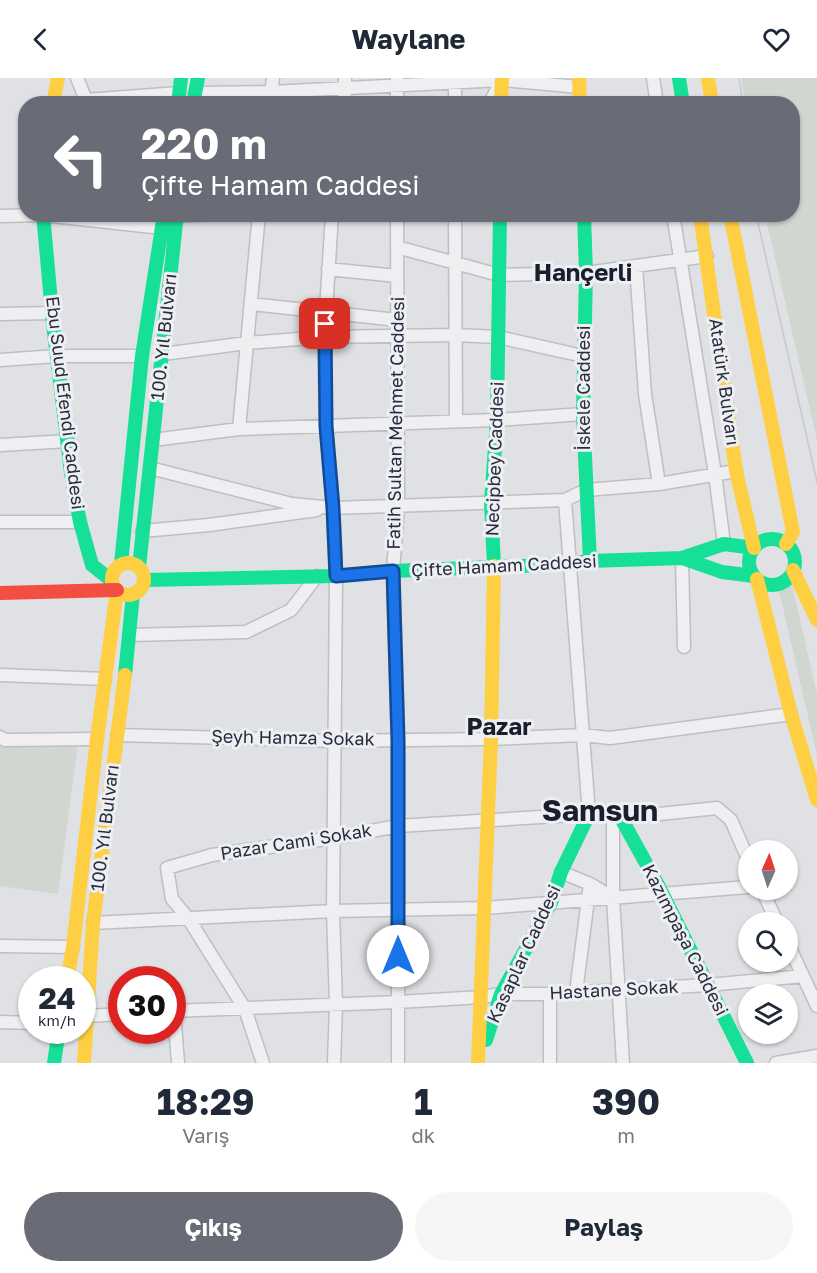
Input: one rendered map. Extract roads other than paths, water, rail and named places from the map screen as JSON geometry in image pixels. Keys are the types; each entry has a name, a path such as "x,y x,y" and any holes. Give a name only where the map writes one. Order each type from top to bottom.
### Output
{"main road":[{"path":"55,96 58,78"},
{"path":"178,96 181,78"},
{"path":"194,96 198,78"},
{"path":"679,78 682,96"},
{"path":"708,78 711,96"},
{"path":"501,96 502,79"},
{"name":"Ebu Suud Efendi Caddesi","path":"44,222 57,356 80,522 92,565 114,586"},
{"name":"100. Yıl Bulvarı","path":"121,564 142,356 169,222"},
{"name":"100. Yıl Bulvarı","path":"142,574 142,531 163,354 170,222"},
{"name":"Necipbey Caddesi","path":"478,1063 492,739 494,566 490,502 497,420 500,222"},
{"name":"İskele Caddesi","path":"584,222 586,273 583,414 590,561"},
{"name":"Atatürk Bulvarı","path":"701,222 736,471 754,548"},
{"name":"Atatürk Bulvarı","path":"731,222 735,252 793,532 786,544"},
{"path":"682,558 722,572 755,577 764,583 773,585 782,583 788,578 793,570 794,556 786,544 779,540 765,540 754,548 749,562 755,577 791,714 817,800"},
{"path":"720,545 722,572"},
{"name":"Çifte Hamam Caddesi","path":"142,574 336,576 393,571 682,558 720,545 754,548"},
{"path":"0,593 114,586 126,595 141,590 142,574 130,563 121,564 113,572 114,586"},
{"path":"793,570 817,620"},
{"name":"100. Yıl Bulvarı","path":"70,966 105,679 114,586"},
{"name":"100. Yıl Bulvarı","path":"90,966 93,923 130,635 133,594"},
{"name":"Kasaplar Caddesi","path":"478,1063 501,994 551,903 561,872 589,814"},
{"name":"Kazımpaşa Caddesi","path":"617,816 663,895 747,1063"},
{"path":"54,1063 57,1044"},
{"name":"100. Yıl Bulvarı","path":"84,1063 85,1044"}],"street":[{"path":"77,78 84,96"},
{"path":"270,96 273,78"},
{"path":"653,78 656,96"},
{"path":"280,96 345,83 455,82 502,79 579,83"},
{"path":"493,96 502,79"},
{"path":"455,82 455,96"},
{"path":"0,216 18,216"},
{"path":"239,429 258,222"},
{"path":"331,222 324,337 326,426 336,576 333,838 336,1005 334,1063"},
{"name":"Fatih Sultan Mehmet Caddesi","path":"397,222 398,506 393,571 398,740 398,1063"},
{"path":"455,222 456,421"},
{"path":"675,222 716,474 720,545"},
{"path":"397,247 499,275 586,273 707,256"},
{"path":"636,266 645,394 659,484"},
{"path":"328,269 397,276"},
{"path":"251,304 397,320"},
{"path":"0,314 53,313"},
{"path":"163,354 247,343 324,337 456,335 498,337 583,356"},
{"path":"0,360 57,356 142,356"},
{"path":"153,440 239,429 497,420 583,414"},
{"path":"0,445 68,441"},
{"path":"150,468 292,504 333,508"},
{"path":"142,531 262,519 333,508 565,500 586,490 659,484 736,471"},
{"path":"565,500 589,814"},
{"path":"0,522 80,522"},
{"path":"682,558 684,647"},
{"path":"130,635 246,632 291,610 316,576"},
{"path":"0,675 105,679"},
{"name":"Şeyh Hamza Sokak","path":"117,735 334,741 492,739 583,735 610,738 791,714"},
{"path":"0,738 5,740 97,739"},
{"name":"Pazar Cami Sokak","path":"188,918 172,899 167,868 212,855 333,838 398,826 589,814 617,816 717,808 731,820 740,840"},
{"path":"617,816 613,898 620,990 622,1063"},
{"path":"561,872 590,884 613,898"},
{"path":"576,992 586,900 590,884"},
{"path":"93,923 333,911 485,908 738,888"},
{"path":"188,918 245,1009 263,1063"},
{"path":"0,946 73,947"},
{"path":"798,965 817,1006"},
{"name":"Hastane Sokak","path":"186,1011 398,1002 501,994 550,994 708,985 803,976"},
{"path":"550,994 550,1063"},
{"path":"0,1022 18,1023"},
{"path":"176,1044 178,1063"},
{"path":"776,1063 817,1056"}],"tram line":[{"path":"739,78 742,96"},
{"path":"758,222 817,482"}],"district":[{"name":"Hançerli","path":"583,273"},
{"name":"Pazar","path":"499,727"},
{"name":"Samsun","path":"600,811"}]}
